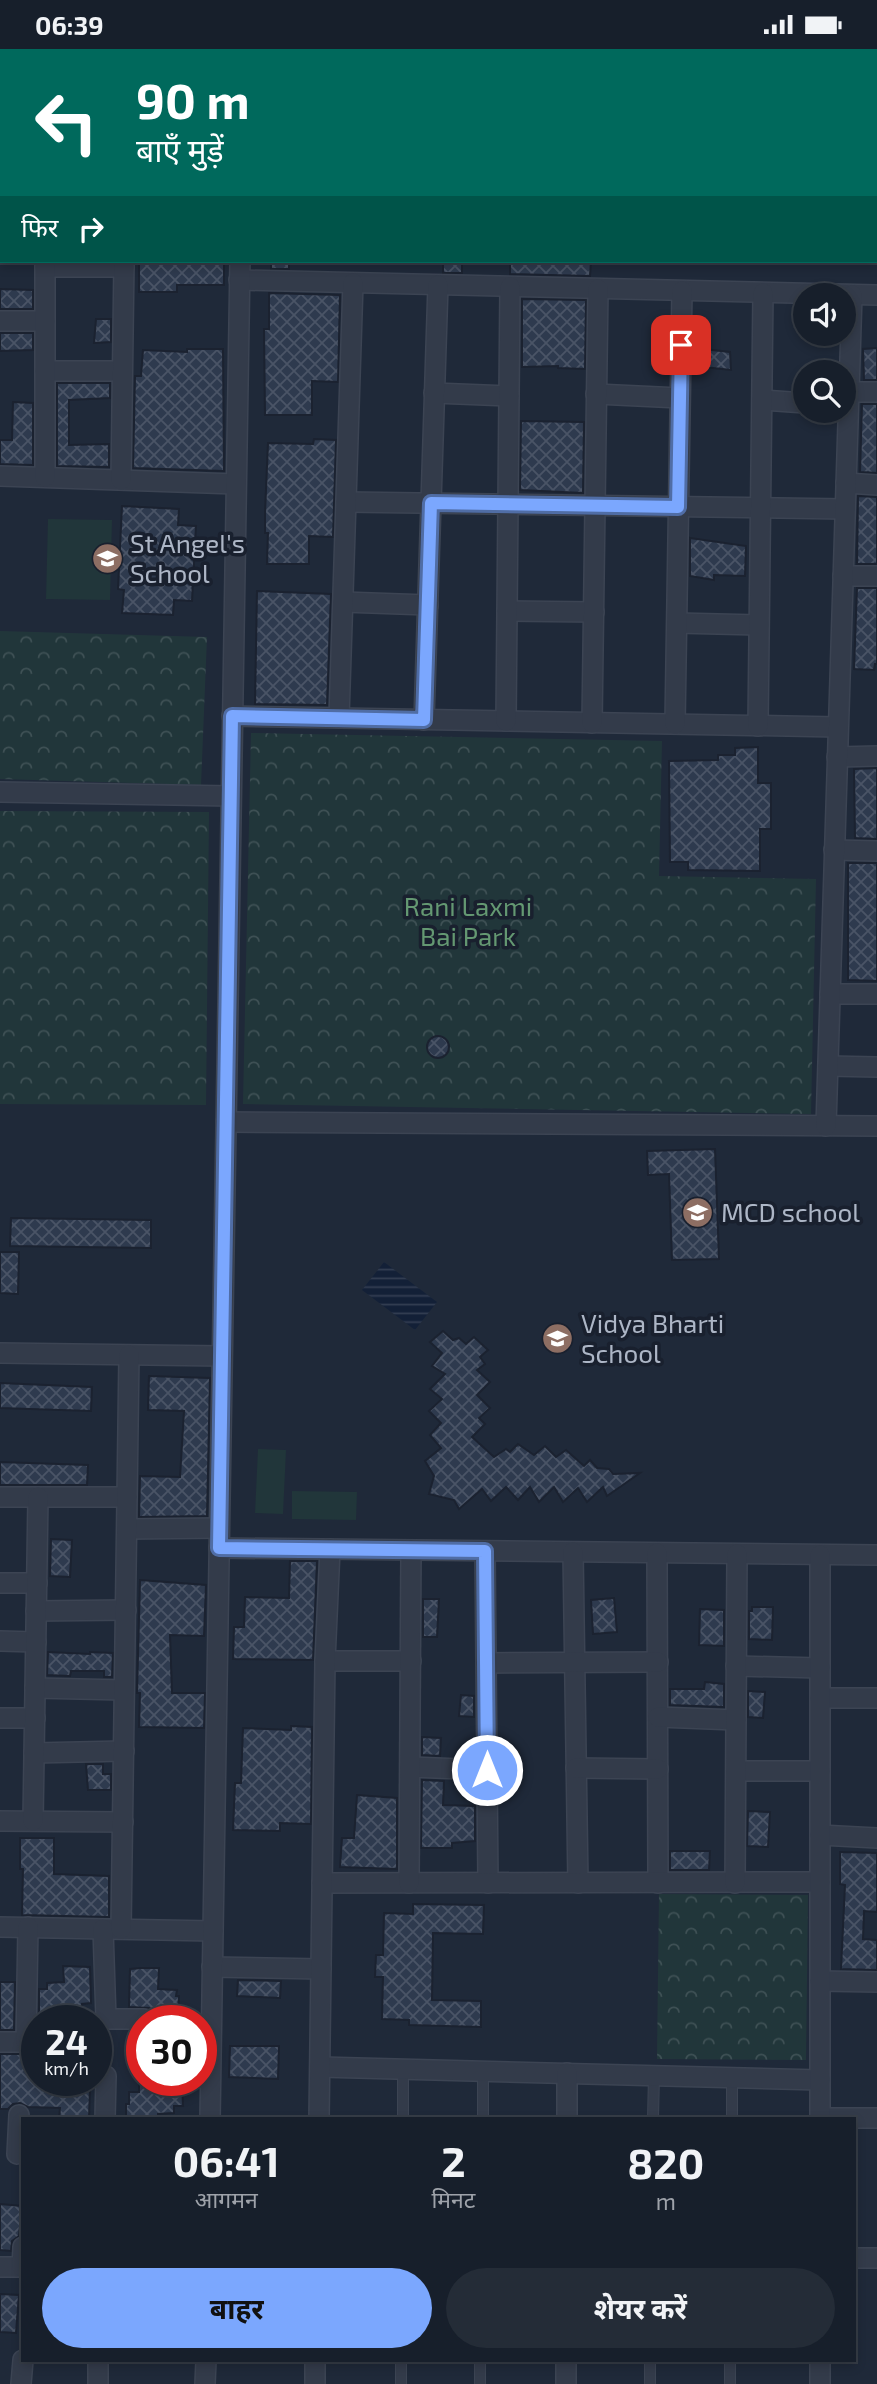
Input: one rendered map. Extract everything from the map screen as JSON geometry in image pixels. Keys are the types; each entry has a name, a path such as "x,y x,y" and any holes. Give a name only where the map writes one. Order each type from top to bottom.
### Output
{"street":[{"path":"45,477 45,264 124,264 121,480"},
{"path":"209,2005 213,1931 239,271 353,283 793,294"},
{"path":"339,718 353,283"},
{"path":"424,720 438,285"},
{"path":"506,721 510,287"},
{"path":"592,723 598,289"},
{"path":"675,724 682,291"},
{"path":"758,726 762,293"},
{"path":"856,295 877,295"},
{"path":"0,321 45,321"},
{"path":"45,371 122,371"},
{"path":"856,398 877,392"},
{"path":"434,393 509,396"},
{"path":"596,394 680,398"},
{"path":"762,400 793,402"},
{"path":"826,1126 847,423"},
{"path":"0,476 236,484"},
{"path":"846,483 877,485"},
{"path":"346,502 845,509"},
{"path":"843,576 877,576"},
{"path":"343,602 428,605"},
{"path":"507,611 594,612"},
{"path":"677,623 760,625"},
{"path":"232,716 838,727"},
{"path":"837,757 877,757"},
{"path":"0,792 231,796"},
{"path":"834,851 877,851"},
{"path":"830,994 877,994"},
{"path":"828,1066 877,1067"},
{"path":"226,1122 877,1126"},
{"path":"0,1353 222,1356"},
{"path":"126,2020 106,2019 123,1822 129,1355"},
{"path":"0,1497 127,1497"},
{"path":"33,1821 38,1497"},
{"path":"128,1529 219,1528"},
{"path":"219,1548 877,1555"},
{"path":"319,2117 325,1661 330,1549"},
{"path":"409,1883 411,1550"},
{"path":"485,1551 488,1883"},
{"path":"573,1552 578,1883"},
{"path":"657,1553 659,1883"},
{"path":"735,1883 737,1554"},
{"path":"820,1555 820,2117"},
{"path":"0,1583 37,1583"},
{"path":"36,1611 126,1610"},
{"path":"0,1641 36,1642"},
{"path":"325,1661 411,1661"},
{"path":"486,1663 658,1662"},
{"path":"736,1666 820,1668"},
{"path":"35,1688 124,1690"},
{"path":"820,1698 877,1698"},
{"path":"658,1717 736,1720"},
{"path":"0,1718 35,1718"},
{"path":"34,1753 124,1751"},
{"path":"410,1767 487,1770"},
{"path":"576,1768 658,1769"},
{"path":"736,1770 820,1771"},
{"path":"0,1821 123,1822"},
{"path":"820,1835 877,1838"},
{"path":"322,1883 820,1882"},
{"path":"0,1927 213,1931"},
{"path":"27,1927 30,2005"},
{"path":"212,1967 321,1969"},
{"path":"820,1981 877,1982"},
{"path":"0,2042 21,2042"},
{"path":"320,2067 820,2080"},
{"path":"567,2073 567,2117"},
{"path":"105,2117 106,2096"},
{"path":"209,2096 210,2117"},
{"path":"13,2154 19,2115"},
{"path":"856,2118 877,2118"},
{"path":"856,2258 877,2258"},
{"path":"0,2267 21,2267"},
{"path":"21,2384 23,2362"},
{"path":"98,2362 98,2384"},
{"path":"205,2384 206,2362"},
{"path":"315,2362 315,2384"},
{"path":"566,2362 566,2384"},
{"path":"820,2362 820,2384"}],"lane":[{"path":"403,2069 403,2117"},
{"path":"483,2071 483,2117"},
{"path":"653,2117 654,2075"},
{"path":"732,2077 732,2117"},
{"path":"401,2362 401,2384"},
{"path":"480,2362 480,2384"},
{"path":"650,2362 650,2384"},
{"path":"730,2362 730,2384"}],"green space":[{"path":"48,519 112,520 110,600 46,599"},
{"path":"0,631 207,637 201,785 0,779"},
{"name":"Rani Laxmi Bai Park","path":"251,733 662,741 659,876 816,879 811,1114 243,1104"},
{"path":"0,811 209,812 206,1105 0,1104"},
{"path":"258,1449 286,1450 283,1514 255,1513"},
{"path":"292,1491 357,1492 356,1520 292,1519"},
{"path":"659,1894 808,1895 806,2060 657,2059"}],"water":[{"path":"384,1262 437,1302 415,1330 362,1290"}],"building":[{"path":"139,263 224,263 224,285 177,285 177,292 139,292"},
{"path":"271,263 289,263 289,269 271,269"},
{"path":"443,263 462,263 462,273 443,273"},
{"path":"510,263 591,263 590,276 510,274"},
{"path":"0,289 33,290 33,309 0,309"},
{"path":"269,293 340,295 338,382 312,381 312,415 265,415 264,329 269,329"},
{"path":"522,299 586,300 585,369 558,366 522,367"},
{"path":"96,319 111,319 111,342 94,343"},
{"path":"0,333 33,333 33,350 0,351"},
{"path":"877,348 877,380 864,380 863,349"},
{"path":"187,349 223,349 224,471 133,468 135,376 141,376 143,350 187,352"},
{"path":"703,349 730,352 731,370 704,367"},
{"path":"57,383 110,383 110,398 69,400 69,445 109,444 109,467 57,466"},
{"path":"13,402 33,403 33,465 0,464 0,440 12,440"},
{"path":"862,404 877,404 877,473 860,472"},
{"path":"521,421 584,422 583,493 520,490"},
{"path":"314,439 336,440 333,537 309,536 309,564 267,564 268,533 265,533 265,513 268,443 313,444"},
{"path":"858,496 877,497 877,564 857,564"},
{"path":"122,506 179,509 178,525 196,526 192,601 174,600 173,615 122,613 124,590 118,589"},
{"path":"690,538 746,546 745,576 714,575 714,580 690,576"},
{"path":"857,588 877,588 877,664 874,670 854,669"},
{"path":"257,591 331,594 327,705 255,704"},
{"path":"758,747 758,783 771,783 771,829 760,829 760,871 688,870 688,862 670,862 669,761 718,760 718,755 735,755 735,748"},
{"path":"877,768 877,839 855,838 854,769"},
{"path":"848,863 877,863 877,981 848,980"},
{"path":"438,1036 446,1039 449,1047 446,1055 438,1058 430,1055 427,1047 430,1039"},
{"path":"715,1149 719,1259 672,1260 669,1174 648,1175 647,1151"},
{"path":"11,1218 151,1220 151,1248 10,1246"},
{"path":"0,1252 19,1252 18,1294 0,1293"},
{"path":"443,1331 453,1340 459,1338 466,1344 474,1337 488,1350 480,1357 485,1364 477,1370 490,1382 477,1395 490,1408 479,1418 485,1424 472,1437 494,1457 506,1449 510,1452 518,1444 534,1455 545,1446 556,1457 566,1450 584,1466 590,1460 597,1468 609,1469 613,1474 640,1473 607,1496 603,1487 587,1502 578,1488 563,1502 554,1487 539,1502 530,1487 518,1500 506,1487 491,1501 482,1489 459,1509 454,1500 429,1494 434,1476 425,1461 441,1448 430,1435 441,1423 429,1411 442,1399 430,1389 445,1374 432,1366 442,1353 430,1342"},
{"path":"149,1376 210,1378 207,1516 139,1517 140,1476 180,1477 184,1411 148,1410"},
{"path":"0,1383 92,1387 91,1411 0,1408"},
{"path":"0,1462 88,1465 87,1485 0,1485"},
{"path":"51,1539 72,1540 70,1577 50,1576"},
{"path":"290,1561 317,1561 313,1660 233,1659 234,1627 244,1627 245,1597 289,1598"},
{"path":"140,1580 206,1585 204,1636 170,1635 172,1693 205,1693 204,1728 139,1727 140,1693 137,1693"},
{"path":"614,1598 617,1632 593,1634 591,1600"},
{"path":"423,1599 439,1599 437,1637 423,1637"},
{"path":"752,1607 773,1607 772,1640 749,1639 749,1611 752,1611"},
{"path":"700,1609 724,1610 724,1646 699,1645"},
{"path":"48,1652 113,1653 112,1677 104,1677 104,1671 71,1671 70,1676 47,1675"},
{"path":"705,1682 724,1684 724,1707 670,1705 670,1689 704,1689"},
{"path":"748,1691 765,1692 763,1718 748,1717"},
{"path":"461,1695 474,1696 474,1717 459,1716"},
{"path":"291,1726 312,1727 311,1824 280,1823 280,1831 233,1830 235,1783 241,1783 243,1728 291,1730"},
{"path":"422,1737 441,1738 440,1756 422,1755"},
{"path":"86,1764 103,1764 103,1774 111,1774 111,1790 88,1790"},
{"path":"422,1780 444,1781 443,1805 475,1806 475,1841 452,1843 452,1848 421,1848"},
{"path":"357,1795 397,1798 397,1869 340,1867 342,1838 354,1838"},
{"path":"748,1811 770,1812 768,1847 747,1846"},
{"path":"20,1838 54,1838 54,1874 109,1876 109,1917 22,1915 23,1869 20,1869"},
{"path":"670,1851 710,1851 709,1870 670,1870"},
{"path":"840,1852 877,1853 877,1912 864,1911 863,1939 877,1940 877,1970 841,1969 845,1885 840,1884"},
{"path":"413,1904 484,1905 483,1934 433,1933 432,2000 481,2001 481,2027 409,2025 409,2020 382,2019 383,1977 375,1977 376,1955 383,1955 384,1913 413,1914"},
{"path":"63,1966 90,1967 91,2003 39,2005 39,1989 47,1989 47,1983 64,1982"},
{"path":"159,1968 158,1989 177,1990 179,2005 129,2005 130,1969"},
{"path":"238,1980 281,1981 280,1998 237,1996"},
{"path":"0,1982 15,1982 14,2030 0,2030"},
{"path":"230,2046 279,2046 278,2079 229,2077"},
{"path":"0,2054 21,2054 21,2096 90,2096 89,2117 59,2117 60,2108 28,2107 20,2103 13,2104 8,2109 0,2109"},
{"path":"129,2096 183,2096 183,2106 174,2106 174,2113 158,2114 158,2117 126,2117 126,2104 129,2104"},
{"path":"0,2204 21,2206 19,2236 12,2241 11,2251 0,2250"},
{"path":"0,2294 19,2295 16,2333 0,2332"}],"place":[{"name":"St Angel's School","path":"107,559"},
{"name":"MCD school","path":"698,1213"},
{"name":"Vidya Bharti School","path":"558,1339"}],"route":[{"path":"487,1770 485,1551 219,1548 232,716 424,720 431,503 678,507 681,345"}]}
